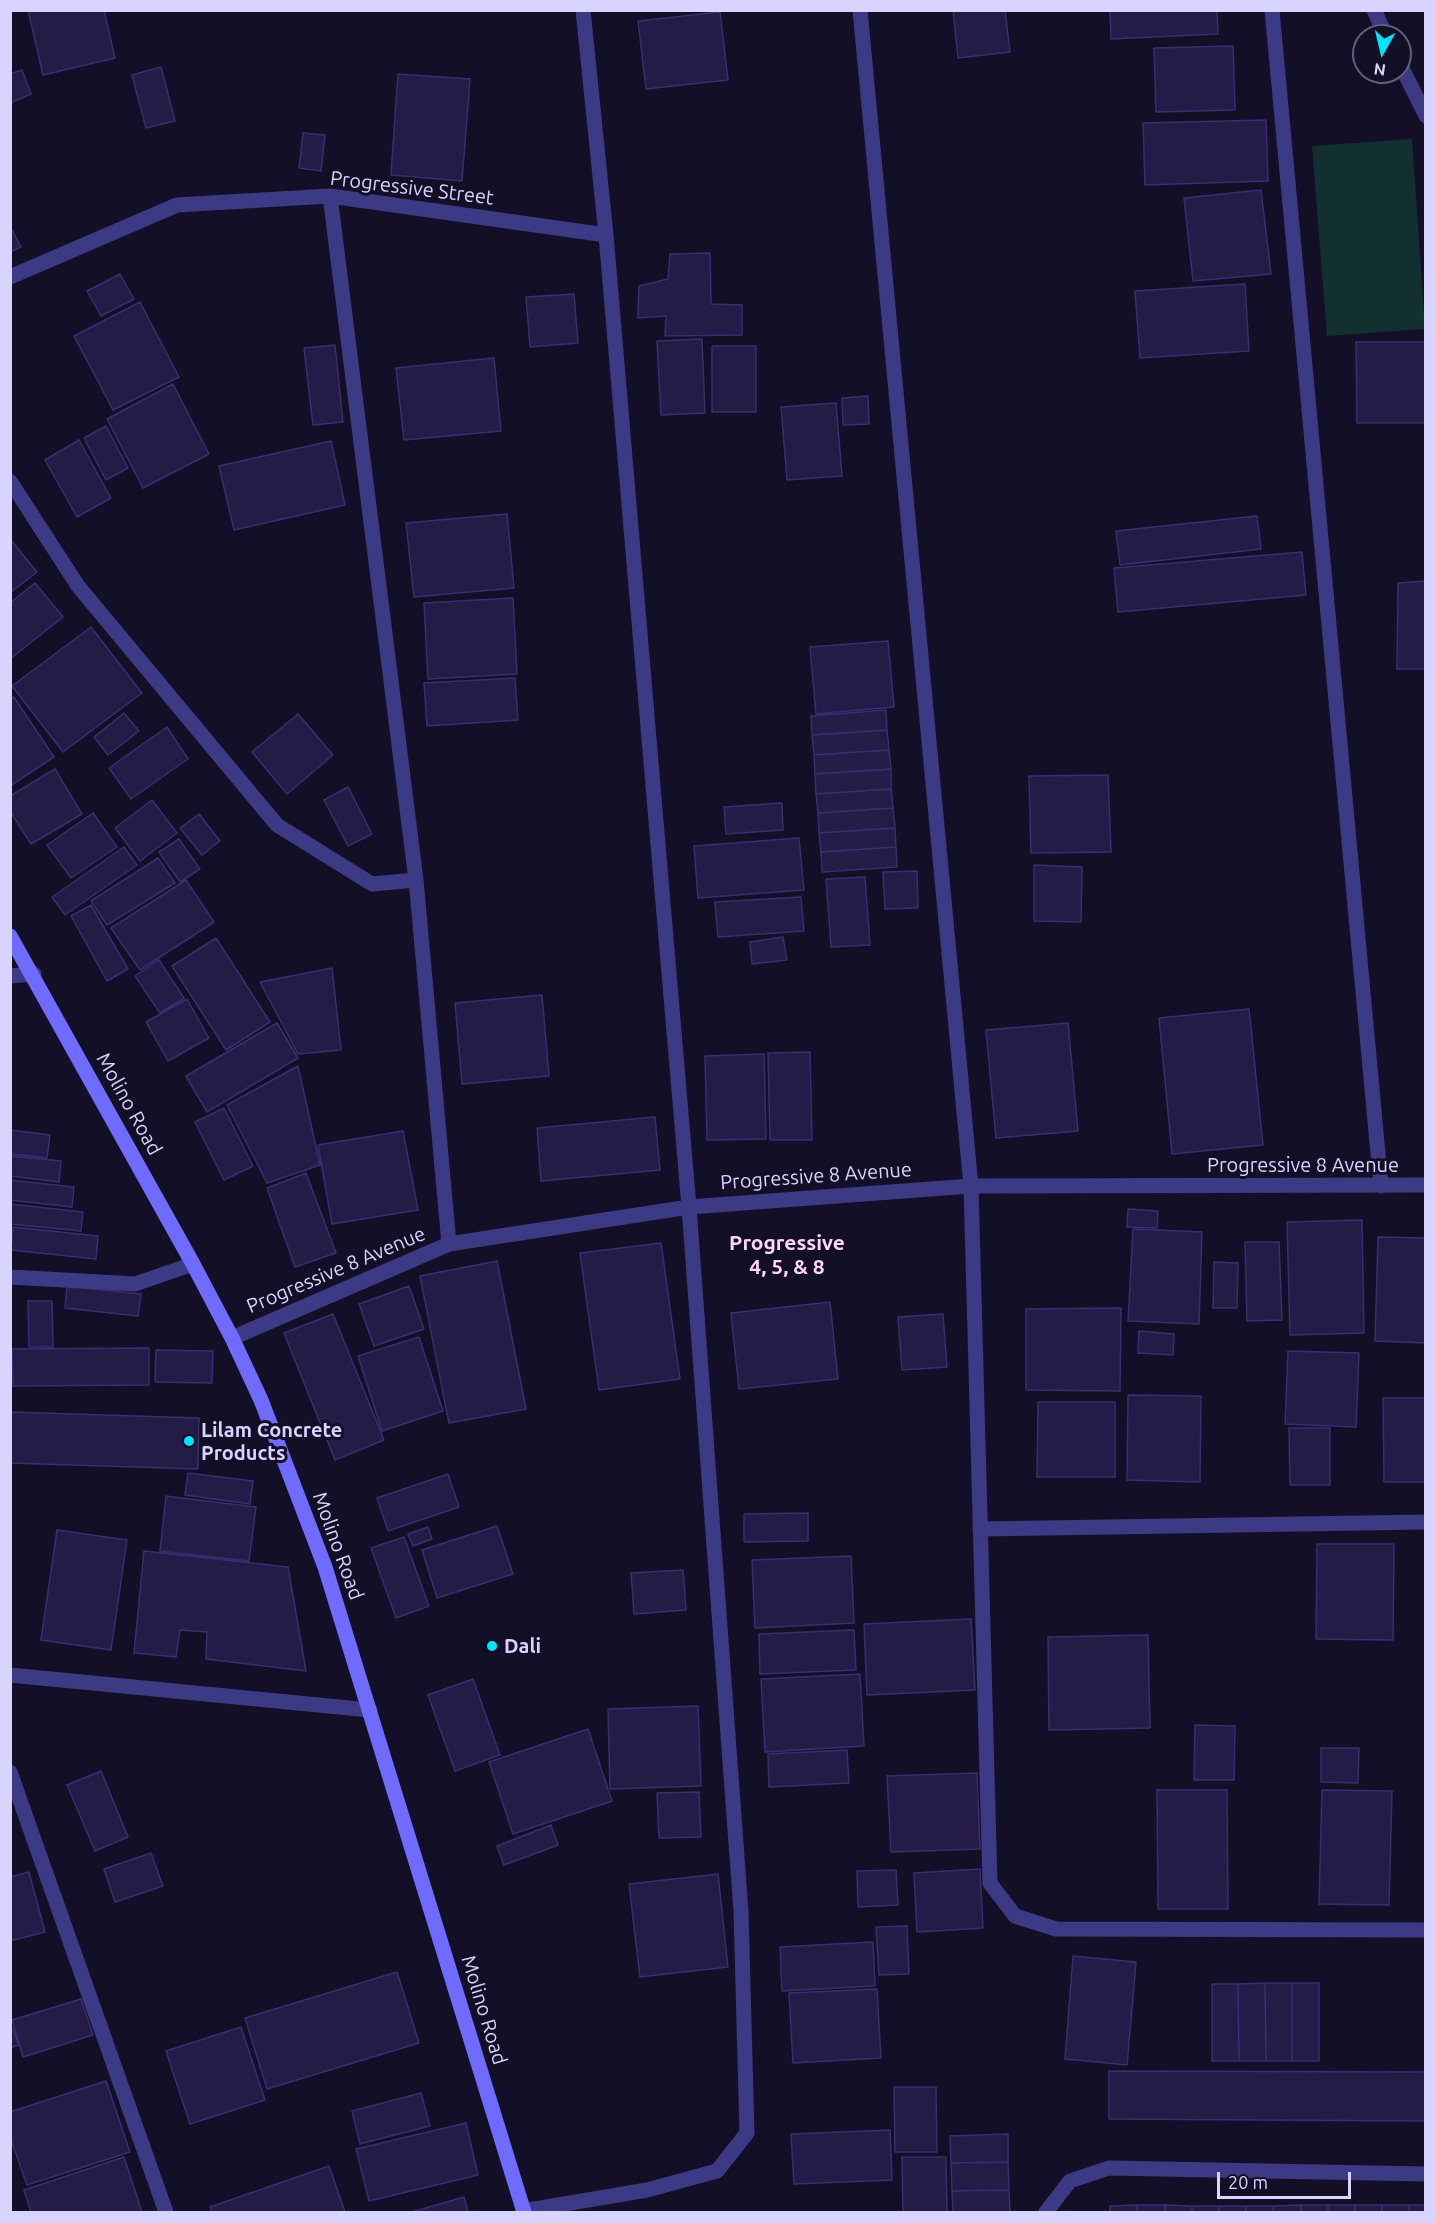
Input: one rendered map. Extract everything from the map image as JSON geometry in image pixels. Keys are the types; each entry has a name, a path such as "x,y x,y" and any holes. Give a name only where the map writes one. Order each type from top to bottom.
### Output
{"main road":[{"name":"Molino Road","path":"10,936 34,974 193,1264 261,1400 325,1567 524,2212"}],"street":[{"path":"524,2212 647,2190 717,2171 747,2133 741,1911 688,1207 606,235 583,10"},
{"path":"860,10 971,1186 990,1883 1015,1916 1056,1929 1425,1930"},
{"path":"1272,10 1380,1186"},
{"path":"1374,10 1380,24"},
{"path":"1410,84 1425,116"},
{"path":"330,196 416,880 449,1244"},
{"name":"Progressive Street","path":"10,277 177,205 330,196 606,235"},
{"path":"10,482 78,586 277,825 372,884 416,880"},
{"path":"10,976 34,974"},
{"name":"Progressive 8 Avenue","path":"232,1338 449,1244 688,1207 971,1186 1425,1185"},
{"path":"10,1277 135,1284 193,1264"},
{"path":"980,1529 1425,1522"},
{"path":"10,1675 370,1710"},
{"path":"10,1772 166,2212"},
{"path":"1046,2212 1070,2181 1108,2168 1425,2174"}],"green space":[{"path":"1412,139 1425,329 1327,336 1312,146"}],"building":[{"path":"28,10 104,10 115,58 43,75"},
{"path":"953,10 1005,10 1010,52 958,58"},
{"path":"1110,10 1217,10 1218,34 1111,39"},
{"path":"720,12 728,80 646,89 638,21"},
{"path":"1233,46 1235,110 1156,112 1154,48"},
{"path":"161,67 175,121 146,128 132,75"},
{"path":"22,70 31,94 10,103 10,74"},
{"path":"398,74 470,79 462,181 391,175"},
{"path":"1266,120 1268,181 1145,185 1143,123"},
{"path":"303,133 325,135 321,171 299,168"},
{"path":"1261,190 1271,274 1193,281 1184,198"},
{"path":"10,226 21,247 10,252"},
{"path":"710,253 711,304 742,305 742,335 665,336 666,316 638,318 639,286 668,279 670,254"},
{"path":"120,274 134,299 101,316 87,291"},
{"path":"1245,284 1249,351 1140,358 1135,291"},
{"path":"574,294 578,343 530,347 526,297"},
{"path":"140,302 179,377 113,410 74,336"},
{"path":"702,339 705,413 661,415 657,341"},
{"path":"1356,342 1426,342 1426,423 1357,423"},
{"path":"335,345 343,422 313,425 304,348"},
{"path":"712,346 756,346 756,412 712,412"},
{"path":"494,358 501,431 404,440 396,368"},
{"path":"173,384 209,454 143,488 107,419"},
{"path":"868,396 869,424 843,425 842,398"},
{"path":"836,403 842,476 787,480 781,407"},
{"path":"106,426 128,468 106,480 84,438"},
{"path":"79,440 111,498 77,517 45,460"},
{"path":"331,441 345,505 234,530 219,466"},
{"path":"507,514 514,588 414,597 406,523"},
{"path":"1257,516 1261,549 1120,565 1116,531"},
{"path":"10,539 37,572 10,593"},
{"path":"1302,552 1306,595 1118,612 1114,568"},
{"path":"1426,581 1426,669 1397,669 1398,583"},
{"path":"35,583 63,617 10,659 10,603"},
{"path":"513,598 517,674 428,679 424,603"},
{"path":"91,627 142,693 63,752 12,686"},
{"path":"888,641 894,707 816,714 810,647"},
{"path":"515,678 518,720 427,726 424,683"},
{"path":"14,697 54,757 10,786 10,699"},
{"path":"886,710 887,730 812,735 811,716"},
{"path":"124,713 139,731 108,755 94,737"},
{"path":"298,714 333,755 287,794 252,752"},
{"path":"167,727 188,759 131,799 109,768"},
{"path":"887,730 889,750 814,755 812,735"},
{"path":"889,750 891,769 815,774 814,755"},
{"path":"55,769 82,814 31,844 10,811 10,796"},
{"path":"891,769 891,789 816,794 815,774"},
{"path":"1108,775 1111,852 1031,853 1029,776"},
{"path":"348,787 372,834 348,846 324,800"},
{"path":"891,789 893,808 818,813 816,794"},
{"path":"152,800 177,833 140,861 115,828"},
{"path":"782,803 783,830 726,834 724,807"},
{"path":"893,808 895,828 819,833 818,813"},
{"path":"93,813 117,847 71,878 47,845"},
{"path":"199,814 220,841 202,855 180,828"},
{"path":"895,828 896,847 821,852 819,833"},
{"path":"799,838 804,890 698,898 694,846"},
{"path":"179,839 200,869 180,882 159,852"},
{"path":"124,847 137,865 65,915 52,897"},
{"path":"896,847 897,867 822,872 821,852"},
{"path":"158,858 175,883 107,925 91,901"},
{"path":"1034,865 1082,867 1081,922 1034,921"},
{"path":"917,871 918,908 885,909 883,872"},
{"path":"865,877 870,945 831,947 826,879"},
{"path":"186,880 214,922 140,970 111,928"},
{"path":"801,897 804,931 718,937 715,902"},
{"path":"91,905 128,969 107,981 71,916"},
{"path":"783,937 787,960 752,964 750,942"},
{"path":"216,938 270,1022 226,1050 172,966"},
{"path":"159,960 184,998 160,1013 135,976"},
{"path":"332,968 341,1050 298,1054 260,982"},
{"path":"542,995 549,1076 462,1084 455,1003"},
{"path":"187,999 209,1038 168,1061 146,1022"},
{"path":"1249,1009 1263,1145 1172,1154 1159,1018"},
{"path":"277,1023 298,1058 207,1112 186,1076"},
{"path":"1068,1023 1078,1131 996,1138 986,1030"},
{"path":"810,1052 812,1140 770,1140 768,1053"},
{"path":"764,1054 766,1139 707,1140 705,1056"},
{"path":"298,1066 320,1165 267,1183 227,1105"},
{"path":"224,1108 253,1166 224,1180 195,1122"},
{"path":"655,1117 660,1170 541,1181 537,1128"},
{"path":"10,1130 50,1135 47,1158 10,1154"},
{"path":"403,1131 418,1210 332,1224 318,1145"},
{"path":"10,1156 61,1161 59,1182 10,1176"},
{"path":"306,1173 336,1253 295,1267 267,1188"},
{"path":"10,1180 74,1187 72,1207 10,1200"},
{"path":"10,1204 83,1212 81,1231 10,1224"},
{"path":"1128,1209 1158,1211 1157,1228 1127,1227"},
{"path":"1362,1220 1364,1333 1290,1335 1287,1222"},
{"path":"13,1227 98,1236 96,1259 11,1250"},
{"path":"1133,1229 1202,1232 1199,1324 1128,1321"},
{"path":"1378,1237 1426,1238 1426,1343 1375,1341"},
{"path":"1245,1242 1279,1242 1282,1320 1247,1321"},
{"path":"661,1243 680,1379 599,1390 580,1253"},
{"path":"497,1261 526,1409 449,1423 420,1276"},
{"path":"1214,1262 1238,1263 1237,1308 1213,1308"},
{"path":"67,1286 141,1294 138,1316 65,1308"},
{"path":"409,1286 424,1329 374,1346 359,1304"},
{"path":"28,1301 52,1301 53,1347 29,1347"},
{"path":"830,1302 838,1379 739,1389 731,1313"},
{"path":"1121,1308 1120,1391 1026,1390 1026,1309"},
{"path":"333,1314 384,1440 335,1460 284,1333"},
{"path":"943,1314 947,1367 902,1370 898,1317"},
{"path":"1139,1331 1174,1334 1173,1355 1138,1353"},
{"path":"419,1337 443,1411 382,1431 358,1356"},
{"path":"149,1348 149,1385 13,1386 12,1349"},
{"path":"156,1350 213,1351 212,1383 155,1382"},
{"path":"1288,1351 1359,1353 1356,1427 1285,1424"},
{"path":"1128,1395 1201,1396 1200,1482 1127,1480"},
{"path":"1383,1398 1426,1398 1426,1482 1384,1482"},
{"path":"1038,1402 1115,1402 1115,1477 1037,1477"},
{"path":"10,1412 199,1418 198,1469 10,1463"},
{"path":"1289,1428 1330,1428 1330,1485 1290,1485"},
{"path":"188,1473 253,1481 250,1504 185,1495"},
{"path":"448,1474 459,1507 388,1531 377,1498"},
{"path":"166,1496 256,1507 249,1561 160,1551"},
{"path":"808,1513 808,1541 744,1542 744,1514"},
{"path":"497,1526 513,1574 437,1598 422,1550"},
{"path":"428,1527 432,1539 413,1546 408,1534"},
{"path":"57,1530 127,1540 111,1650 41,1640"},
{"path":"404,1537 429,1606 396,1618 371,1548"},
{"path":"1317,1544 1394,1544 1393,1640 1316,1639"},
{"path":"144,1551 288,1567 306,1671 206,1659 207,1632 180,1630 176,1657 134,1653"},
{"path":"851,1556 854,1623 755,1628 752,1560"},
{"path":"683,1570 686,1610 634,1614 631,1573"},
{"path":"971,1619 975,1690 867,1695 864,1624"},
{"path":"854,1630 856,1670 760,1674 759,1634"},
{"path":"1148,1635 1150,1728 1049,1730 1048,1637"},
{"path":"860,1674 864,1746 765,1752 761,1679"},
{"path":"473,1679 500,1755 455,1771 428,1695"},
{"path":"698,1706 701,1786 610,1789 608,1709"},
{"path":"1195,1725 1235,1726 1234,1780 1194,1780"},
{"path":"588,1729 612,1801 513,1834 489,1762"},
{"path":"1321,1748 1359,1748 1358,1783 1321,1782"},
{"path":"847,1750 849,1783 769,1787 768,1754"},
{"path":"101,1771 128,1837 95,1851 67,1785"},
{"path":"977,1773 980,1849 891,1852 887,1776"},
{"path":"1157,1790 1227,1790 1228,1909 1158,1909"},
{"path":"1322,1790 1392,1791 1389,1905 1319,1904"},
{"path":"699,1792 701,1837 659,1838 657,1793"},
{"path":"551,1825 558,1845 504,1865 497,1846"},
{"path":"151,1853 163,1886 115,1902 104,1869"},
{"path":"980,1869 983,1928 917,1932 914,1873"},
{"path":"896,1870 898,1905 858,1907 857,1871"},
{"path":"29,1872 45,1932 10,1941 10,1877"},
{"path":"718,1874 728,1967 640,1977 629,1884"},
{"path":"907,1926 909,1974 879,1975 876,1927"},
{"path":"873,1942 875,1986 782,1991 780,1947"},
{"path":"1073,1956 1136,1962 1127,2065 1065,2059"},
{"path":"397,1972 419,2043 267,2089 245,2018"},
{"path":"1265,1983 1266,2061 1239,2061 1238,1984"},
{"path":"1265,1983 1292,1983 1292,2061 1266,2061"},
{"path":"1292,1983 1319,1983 1319,2061 1292,2061"},
{"path":"1212,1984 1238,1984 1239,2061 1212,2061"},
{"path":"877,1989 881,2058 793,2063 789,1993"},
{"path":"81,1999 93,2035 23,2057 12,2020"},
{"path":"241,2027 265,2100 190,2124 166,2051"},
{"path":"10,2028 19,2045 10,2048"},
{"path":"1109,2071 1426,2072 1426,2121 1109,2119"},
{"path":"106,2081 130,2152 27,2185 10,2137 10,2112"},
{"path":"894,2087 936,2087 937,2152 895,2152"},
{"path":"421,2093 430,2126 360,2144 352,2111"},
{"path":"466,2123 478,2175 369,2201 356,2149"},
{"path":"890,2130 892,2180 794,2184 791,2134"},
{"path":"1008,2134 1008,2162 951,2163 950,2136"},
{"path":"124,2157 142,2212 31,2212 24,2190"},
{"path":"902,2157 946,2157 947,2212 903,2212"},
{"path":"1008,2162 1009,2190 952,2191 951,2163"},
{"path":"329,2166 345,2212 212,2212 210,2207"},
{"path":"1009,2190 1010,2212 953,2212 952,2191"},
{"path":"464,2197 468,2212 412,2212"},
{"path":"1137,2205 1137,2212 1110,2212 1110,2206"},
{"path":"1137,2205 1165,2205 1165,2212 1137,2212"},
{"path":"1165,2205 1192,2206 1192,2212 1165,2212"},
{"path":"1301,2205 1328,2205 1328,2212 1301,2212"},
{"path":"1301,2205 1301,2212 1273,2212 1273,2206"},
{"path":"1328,2205 1355,2205 1355,2212 1328,2212"},
{"path":"1355,2205 1382,2205 1382,2212 1355,2212"},
{"path":"1382,2205 1409,2205 1409,2212 1382,2212"},
{"path":"1409,2205 1426,2205 1426,2212 1409,2212"},
{"path":"1192,2206 1219,2206 1219,2212 1192,2212"},
{"path":"1219,2206 1246,2206 1246,2212 1219,2212"},
{"path":"1246,2206 1273,2206 1273,2212 1246,2212"}],"place":[{"name":"Lilam Concrete Products","path":"189,1441"},
{"name":"Dali","path":"492,1646"}],"district":[{"name":"Progressive 4, 5, & 8","path":"787,1255"}]}
